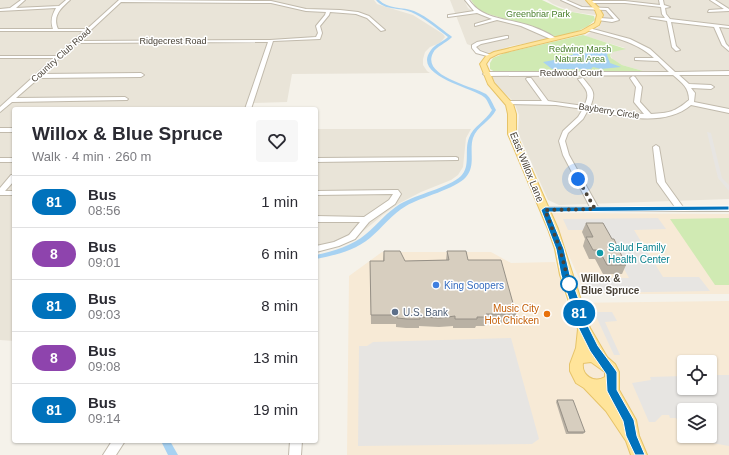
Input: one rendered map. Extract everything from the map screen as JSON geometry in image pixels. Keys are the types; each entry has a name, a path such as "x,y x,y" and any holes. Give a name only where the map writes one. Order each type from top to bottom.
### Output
{"main road":[{"path":"508,103 491,84 483,64 490,56 500,52 589,30 597,24 600,19 600,14 589,1"},
{"name":"East Willox Lane","path":"508,103 512,114 512,134 560,249 566,275 584,329 602,360"},
{"name":"East Willox Lane","path":"578,359 582,347 584,329"},
{"path":"632,436 611,406 577,373 576,363 578,359 592,356 602,360 612,372 611,381 614,396 629,420 632,436 639,455"},
{"path":"586,382 598,386 604,386 611,381"}],"street":[{"path":"12,9 23,0"},
{"path":"56,30 53,19 60,7 68,0"},
{"path":"467,0 472,8 477,12 526,26 555,39"},
{"path":"563,0 581,8 607,10 617,20 600,19"},
{"path":"661,0 674,47 678,50"},
{"path":"666,0 670,14 668,21"},
{"path":"712,0 729,10"},
{"path":"121,1 257,1 279,3 306,10 346,11 364,16 383,30"},
{"name":"Country Club Road","path":"0,110 121,1"},
{"path":"589,1 632,2 668,7"},
{"path":"0,10 60,7"},
{"name":"Ridgecrest Road","path":"75,42 273,40 318,38 320,33 318,26 327,15 328,10"},
{"path":"709,11 729,10"},
{"path":"449,16 477,12"},
{"path":"651,18 729,28"},
{"path":"477,26 498,19"},
{"path":"716,26 728,51"},
{"path":"0,30 88,30"},
{"path":"589,30 624,39 643,47 660,60 688,86 692,93 691,103 729,111"},
{"path":"624,39 633,36"},
{"path":"490,56 476,51 474,46 479,43 506,37"},
{"path":"249,107 273,40"},
{"path":"0,57 59,57"},
{"path":"0,64 11,57"},
{"path":"637,59 660,60"},
{"name":"Redwood Court","path":"486,74 729,73"},
{"path":"38,76 141,75"},
{"path":"633,78 638,87 637,102 649,116"},
{"path":"530,79 546,103"},
{"path":"581,79 591,95 579,121 565,132 562,141 566,155 595,209"},
{"path":"688,86 711,87"},
{"path":"12,100 125,99"},
{"name":"Bayberry Circle","path":"508,103 546,103 621,114 649,116 676,112 686,108 691,103"},
{"path":"0,130 12,130"},
{"path":"656,147 661,182 681,209"},
{"path":"318,160 456,159"},
{"path":"0,160 12,160"},
{"path":"0,193 12,178"},
{"path":"0,193 12,193"},
{"path":"318,193 397,193 397,197 392,202 366,220 356,233 346,240 318,248"},
{"path":"545,210 729,209"},
{"path":"318,219 366,220"},
{"path":"109,455 118,443"},
{"path":"295,455 296,443"}],"shaded area":[{"path":"0,0 119,0 0,108"},
{"path":"123,0 374,0 377,4 413,15 443,34 445,37 440,43 430,47 425,52 423,65 430,73 292,74 287,102 253,103 251,107 12,107 12,341 0,340 0,113"},
{"path":"450,0 464,0 468,8 477,14 521,26 550,39 511,46 489,53 467,44"},
{"path":"547,0 729,0 729,71 643,71 622,65 613,60 610,55 613,52 625,48 585,36 600,26 603,16 573,12"},
{"path":"491,75 729,76 729,199 559,205 548,200 518,132 519,115 514,102 497,86"},
{"path":"318,129 471,129 466,138 463,167 458,175 451,180 421,192 398,204 355,238 318,251"},
{"path":"707,132 711,133 722,178 729,185 729,191 718,178"},
{"path":"550,213 729,214 729,294 586,294"},
{"path":"658,218 666,229 634,230 663,277 699,277 710,291 589,293 583,278 629,278 603,230 568,230 563,219"},
{"path":"382,252 491,252 511,263 555,262 567,303 729,301 729,455 347,455 349,276"},
{"path":"594,312 612,312 617,321 605,322 620,355 614,355"},
{"path":"511,338 539,439 532,444 358,446 359,346 367,346 373,342"},
{"path":"717,375 729,375 729,446 712,443 717,443 717,403 677,403 677,420 676,418 670,418 669,415 662,415 655,422 649,422 632,383 651,380 650,377 677,376 677,395 717,395"}],"green space":[{"name":"Greenbriar Park","path":"471,0 542,0 572,12 594,16 595,20 588,26 578,31 556,37 533,27 485,13 477,9"},
{"name":"Redwing Marsh Natural Area","path":"583,35 626,49 613,52 610,55 611,58 622,65 643,71 495,72 490,69 490,63 493,58 505,53"},
{"path":"729,218 729,285 715,285 670,219"}],"water":[{"path":"568,46 576,47 575,50 583,53 587,53 595,49 609,51 607,55 610,63 621,67 601,69 593,67 591,69 552,69 543,62 566,60 569,55 573,55 572,52 565,50 553,52 555,49"}],"building":[{"path":"586,223 603,223 612,239 614,239 626,265 607,265 599,250 593,250 586,237 593,237"},
{"name":"King Soopers","path":"384,251 400,251 405,261 449,260 447,251 466,251 468,260 501,260 516,314 486,314 487,317 477,317 477,319 455,319 455,316 407,319 397,318 397,315 371,315 370,261 384,261"},
{"path":"557,400 573,400 585,432 568,432"}],"waterway":[{"path":"318,256 355,245 367,237 391,213 403,205 453,184 464,176 467,172 469,162 471,138 476,130 489,118 494,110 486,96 440,75 429,63 430,55 434,49 450,37 418,14 409,10 389,7 377,0"},
{"path":"166,443 173,455"}],"bus line":[{"name":"81","path":"639,455 632,436 629,420 612,391 612,372 591,344 590,338 584,329 566,275 560,249 545,210 729,209"}],"place":[{"name":"Salud Family Health Center","path":"600,253"},
{"name":"Willox & Blue Spruce","path":"569,284"},
{"name":"King Soopers","path":"436,285"},
{"name":"U.S. Bank","path":"395,312"},
{"name":"Music City Hot Chicken","path":"547,314"}],"route":[{"path":"569,284 570,287 560,249 545,210 595,209 578,179"}]}
